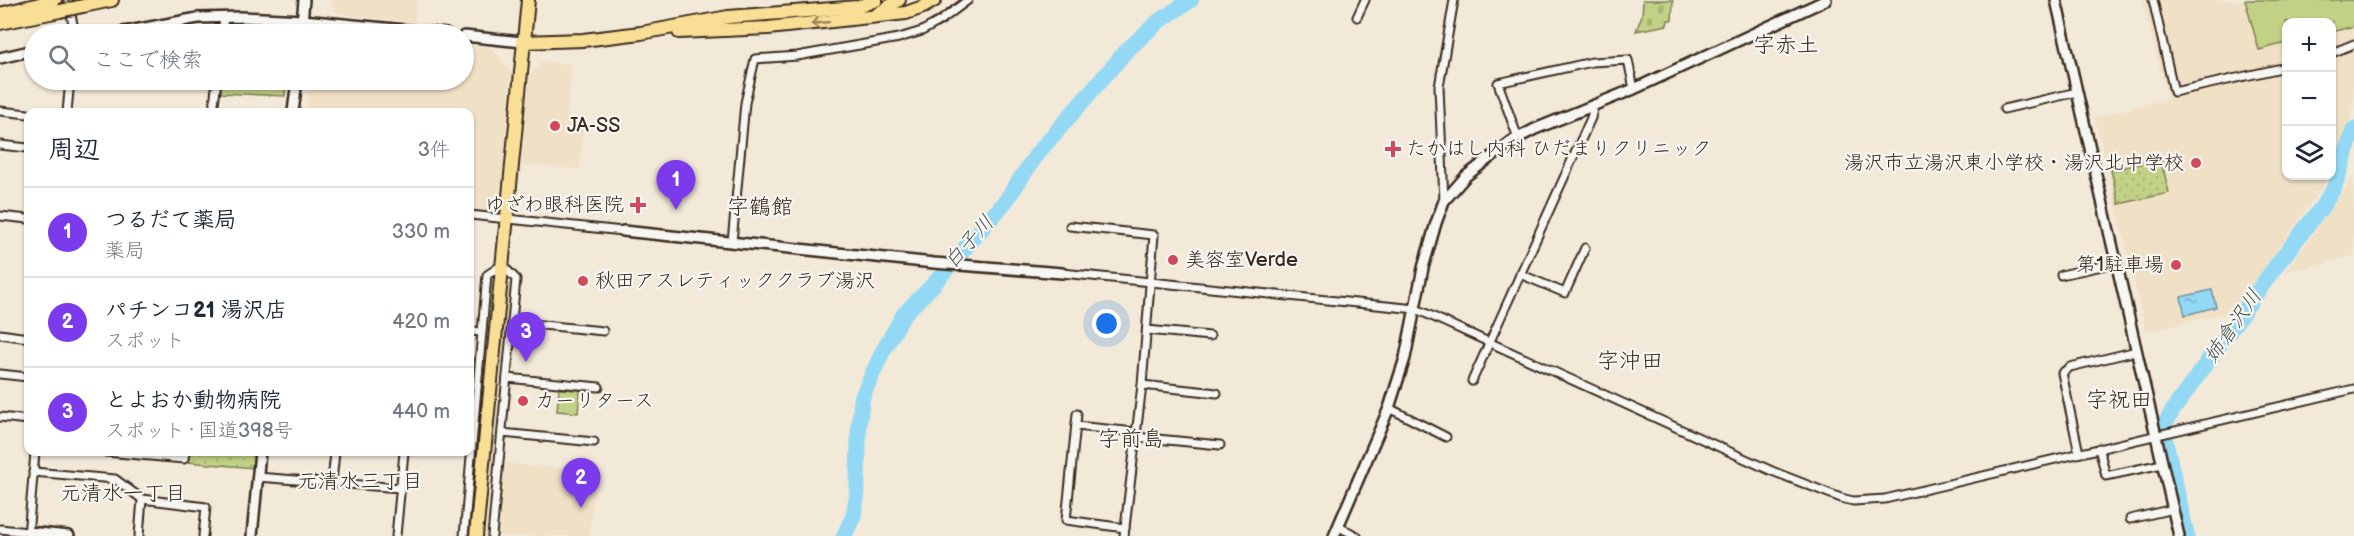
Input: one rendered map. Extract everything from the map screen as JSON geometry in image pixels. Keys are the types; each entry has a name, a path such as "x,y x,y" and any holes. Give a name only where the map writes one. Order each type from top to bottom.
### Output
{"highway":[{"path":"0,14 57,6 83,6 112,0"},
{"path":"476,536 522,42 528,0"},
{"path":"812,10 839,0"},
{"path":"522,42 583,40 641,33 728,17 858,7 876,0"},
{"path":"872,17 899,0"},
{"path":"641,33 728,31 872,17 906,13 923,8 935,0"},
{"path":"0,23 57,6"}],"street":[{"path":"68,0 73,24"},
{"path":"302,24 304,0"},
{"path":"732,242 745,103 755,59 797,56 899,38 922,31 968,0"},
{"path":"1357,17 1365,0"},
{"path":"1357,536 1336,532 1389,408 1405,358 1423,268 1444,201 1439,87 1454,0"},
{"path":"1444,201 1466,176 1518,138 1634,89 1826,0"},
{"path":"2056,0 2179,536"},
{"path":"2152,0 2174,92 2282,68"},
{"path":"223,24 224,17"},
{"path":"166,24 198,18 224,17 344,24"},
{"path":"474,37 522,42"},
{"path":"2336,51 2354,44"},
{"path":"0,58 24,52"},
{"path":"1518,138 1498,83 1593,62 1628,60 1634,89"},
{"path":"66,108 69,90"},
{"path":"214,108 216,90"},
{"path":"294,108 296,90"},
{"path":"2004,109 2078,92"},
{"path":"1472,381 1591,118 1594,105"},
{"path":"0,111 24,114"},
{"path":"0,145 24,148"},
{"path":"474,215 934,263 1062,273 1416,309 1772,471 1853,501 1885,499 2354,389"},
{"path":"0,216 24,219"},
{"path":"1070,226 1154,235 1142,385 1124,536"},
{"path":"1520,274 1565,292 1585,248"},
{"path":"2061,275 2116,263"},
{"path":"474,423 487,275 502,265 516,279 492,536"},
{"path":"512,322 603,332"},
{"path":"1147,330 1210,336"},
{"path":"474,331 482,332"},
{"path":"0,334 24,337"},
{"path":"2079,453 2062,373 2070,367 2136,351"},
{"path":"0,374 24,377"},
{"path":"507,378 599,387"},
{"path":"1142,385 1217,393"},
{"path":"1389,408 1446,437"},
{"path":"1077,414 1066,520 1125,528"},
{"path":"0,417 24,420"},
{"path":"1076,426 1220,445"},
{"path":"502,433 594,442"},
{"path":"2099,448 2106,476 2162,464"},
{"path":"28,534 35,456"},
{"path":"151,456 184,459 184,456"},
{"path":"252,536 260,456"},
{"path":"332,482 335,456"},
{"path":"396,536 404,456"},
{"path":"464,536 471,456"},
{"path":"33,472 115,479 142,499 206,507 203,536"},
{"path":"257,477 400,488"},
{"path":"140,536 142,499"},
{"path":"2130,519 2173,509"},
{"path":"0,530 69,536"}],"shaded area":[{"path":"330,0 416,0 415,23 337,13"},
{"name":"湯沢市立湯沢東小学校・湯沢北中学校","path":"2143,0 2354,0 2354,103 2336,165 2336,18 2282,18 2282,180 2327,180 2234,311 2146,332 2095,117 2168,99"},
{"path":"474,46 491,48 511,72 502,181 491,213 474,211 474,108 306,108 309,90 474,90"},
{"path":"543,61 571,65 567,123 583,125 580,169 521,165 530,75"},
{"path":"2354,175 2354,256 2284,272 2316,230"},
{"path":"504,463 596,472 589,536 498,536"}],"green space":[{"path":"1643,0 1673,0 1672,20 1668,20 1667,25 1636,31 1642,15"},
{"path":"2245,0 2354,0 2354,26 2336,31 2336,18 2282,18 2282,44 2259,50"},
{"path":"221,90 285,90 285,96 221,93"},
{"path":"2161,159 2169,193 2119,204 2111,170"},
{"path":"559,389 580,390 578,413 557,411"},
{"path":"189,456 255,456 254,468 188,462"}],"water":[{"path":"2212,290 2216,307 2185,315 2181,297"}],"waterway":[{"name":"白子川","path":"844,536 853,517 857,496 862,397 883,351 904,314 932,286 1005,202 1037,154 1127,50 1159,21 1191,0"},
{"name":"姉倉沢川","path":"2187,536 2165,440 2165,424 2275,267 2322,207 2334,188 2354,129"}],"place":[{"name":"JA-SS","path":"555,126"},
{"name":"たかはし内科 ひだまりクリニック","path":"1393,149"},
{"name":"湯沢市立湯沢東小学校・湯沢北中学校","path":"2196,163"},
{"name":"ゆざわ眼科医院","path":"638,205"},
{"name":"つるだて薬局","path":"676,210"},
{"name":"美容室Verde","path":"1173,260"},
{"name":"第1駐車場","path":"2176,265"},
{"name":"秋田アスレティッククラブ湯沢","path":"583,281"},
{"name":"とよおか動物病院","path":"526,362"},
{"name":"カーリタース","path":"523,401"},
{"name":"パチンコ21 湯沢店","path":"581,508"}],"district":[{"name":"字赤土","path":"1786,45"},
{"name":"字鶴館","path":"760,207"},
{"name":"字沖田","path":"1630,361"},
{"name":"字祝田","path":"2119,400"},
{"name":"字前島","path":"1131,439"},
{"name":"元清水三丁目","path":"360,481"},
{"name":"元清水一丁目","path":"123,493"}]}
